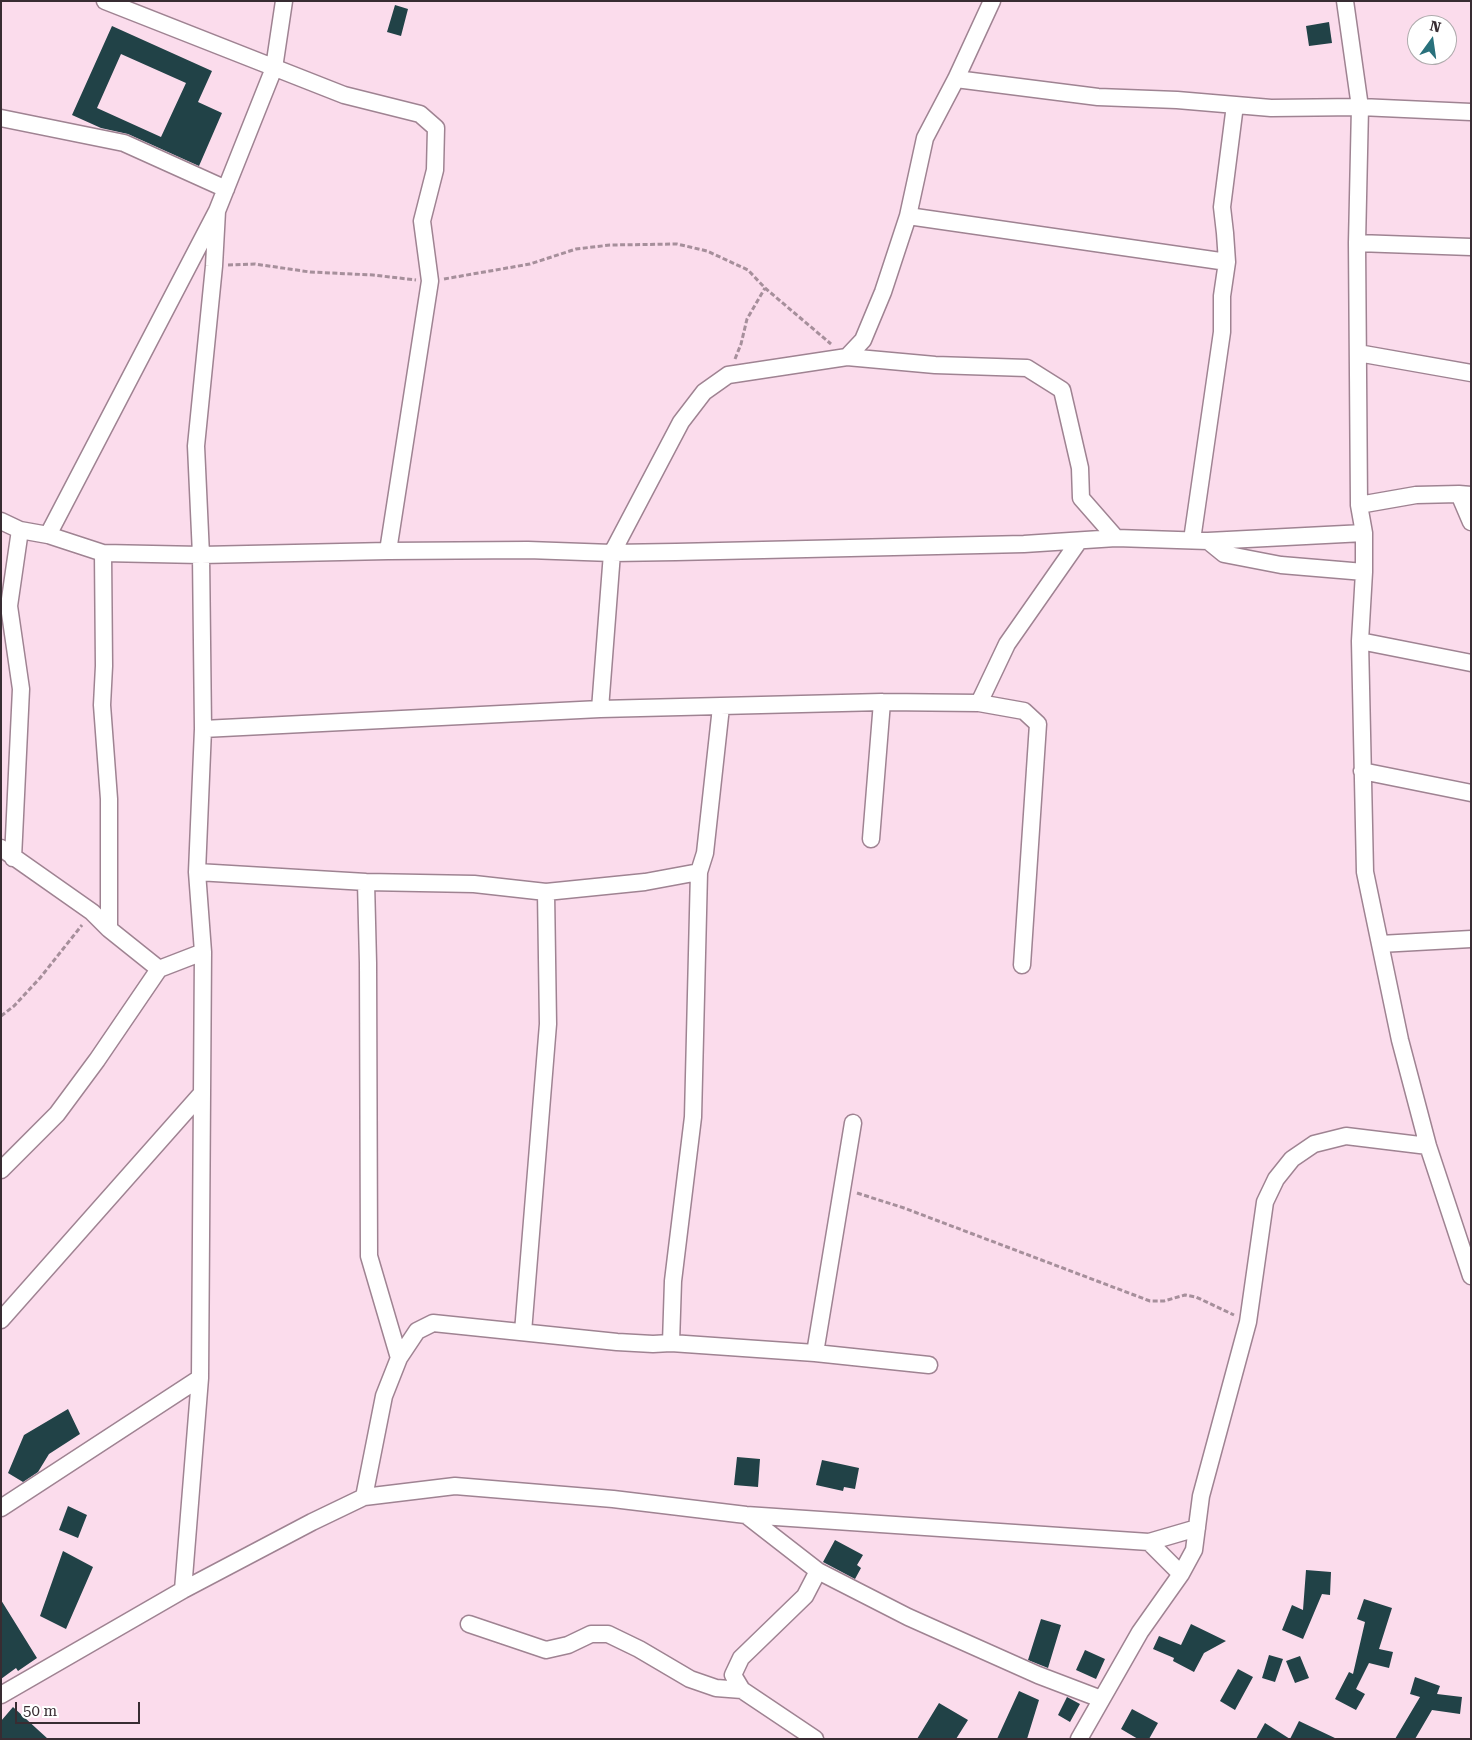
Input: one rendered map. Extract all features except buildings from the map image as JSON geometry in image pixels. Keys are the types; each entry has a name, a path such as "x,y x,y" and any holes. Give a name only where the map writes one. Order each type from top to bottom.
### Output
{"street":[{"path":"105,1 344,95 420,114 436,128 435,170 422,221 430,281 388,551"},
{"path":"48,535 217,211 274,68 284,1"},
{"path":"847,357 864,340 882,292 908,216 925,138 956,79 992,1"},
{"path":"1345,1 1360,107 1358,353 1359,505 1364,533 1360,640 1365,872 1400,1040 1428,1146 1471,1276"},
{"path":"956,79 1098,96 1177,100 1235,106 1271,108 1360,107 1471,112"},
{"path":"1200,540 1222,332 1222,296 1226,262 1222,207 1235,106"},
{"path":"1,118 124,142 226,189"},
{"path":"183,1590 200,1378 204,952 197,872 203,730 201,555 196,446 214,266 217,211"},
{"path":"908,216 1226,262"},
{"path":"1358,244 1471,247"},
{"path":"1358,353 1471,373"},
{"path":"600,709 612,553 681,422 704,392 728,375 847,357 936,365 1027,368 1062,390 1080,468 1081,498 1116,538"},
{"path":"1359,505 1416,495 1465,494 1471,522"},
{"path":"1,521 20,530 48,535 103,553 201,555 528,550 612,553 1024,544 1116,538 1200,540 1364,533"},
{"path":"20,530 9,606 21,689 7,853 92,912 109,929 159,969"},
{"path":"1200,540 1224,554 1281,565 1364,572"},
{"path":"978,703 1007,644 1079,541"},
{"path":"103,553 104,666 102,705 110,799 109,929"},
{"path":"1360,640 1471,663"},
{"path":"203,730 600,709 882,702 978,703 1024,711 1038,724 1022,965"},
{"path":"871,839 882,702"},
{"path":"671,1343 672,1281 693,1118 699,872 705,853 721,707"},
{"path":"1362,772 1471,793"},
{"path":"197,872 366,882 474,884 546,892 645,882 699,872"},
{"path":"366,882 369,1256 399,1358"},
{"path":"524,1332 548,1024 546,892"},
{"path":"1380,944 1471,939"},
{"path":"1,1170 56,1114 97,1060 159,969 204,952"},
{"path":"1,1320 202,1092"},
{"path":"815,1353 853,1123"},
{"path":"1078,1739 1140,1632 1181,1574 1194,1550 1201,1496 1248,1322 1265,1202 1276,1178 1292,1159 1314,1144 1346,1136 1428,1146"},
{"path":"364,1497 384,1396 399,1358 417,1331 433,1323 617,1342 671,1343 815,1353 929,1366"},
{"path":"1,1508 200,1378"},
{"path":"1,1695 183,1590 312,1522 364,1497 455,1486 613,1499 746,1515 1149,1542 1197,1528"},
{"path":"746,1515 818,1571 908,1617 1038,1674 1101,1699"},
{"path":"1149,1542 1181,1574"},
{"path":"815,1739 742,1690 733,1675 741,1658 805,1596 818,1571"},
{"path":"469,1624 546,1650 568,1645 591,1634 608,1634 690,1678 716,1688 742,1690"}],"path":[{"path":"214,266 255,264 310,272 373,275 430,281 530,264 576,249 610,245 677,244 707,250 748,270 764,288 847,357"},
{"path":"728,375 741,344 747,319 764,288"},
{"path":"1,1016 14,1006 40,978 92,912"},
{"path":"842,1188 904,1208 1150,1301 1164,1301 1184,1295 1196,1297 1248,1322"}]}
